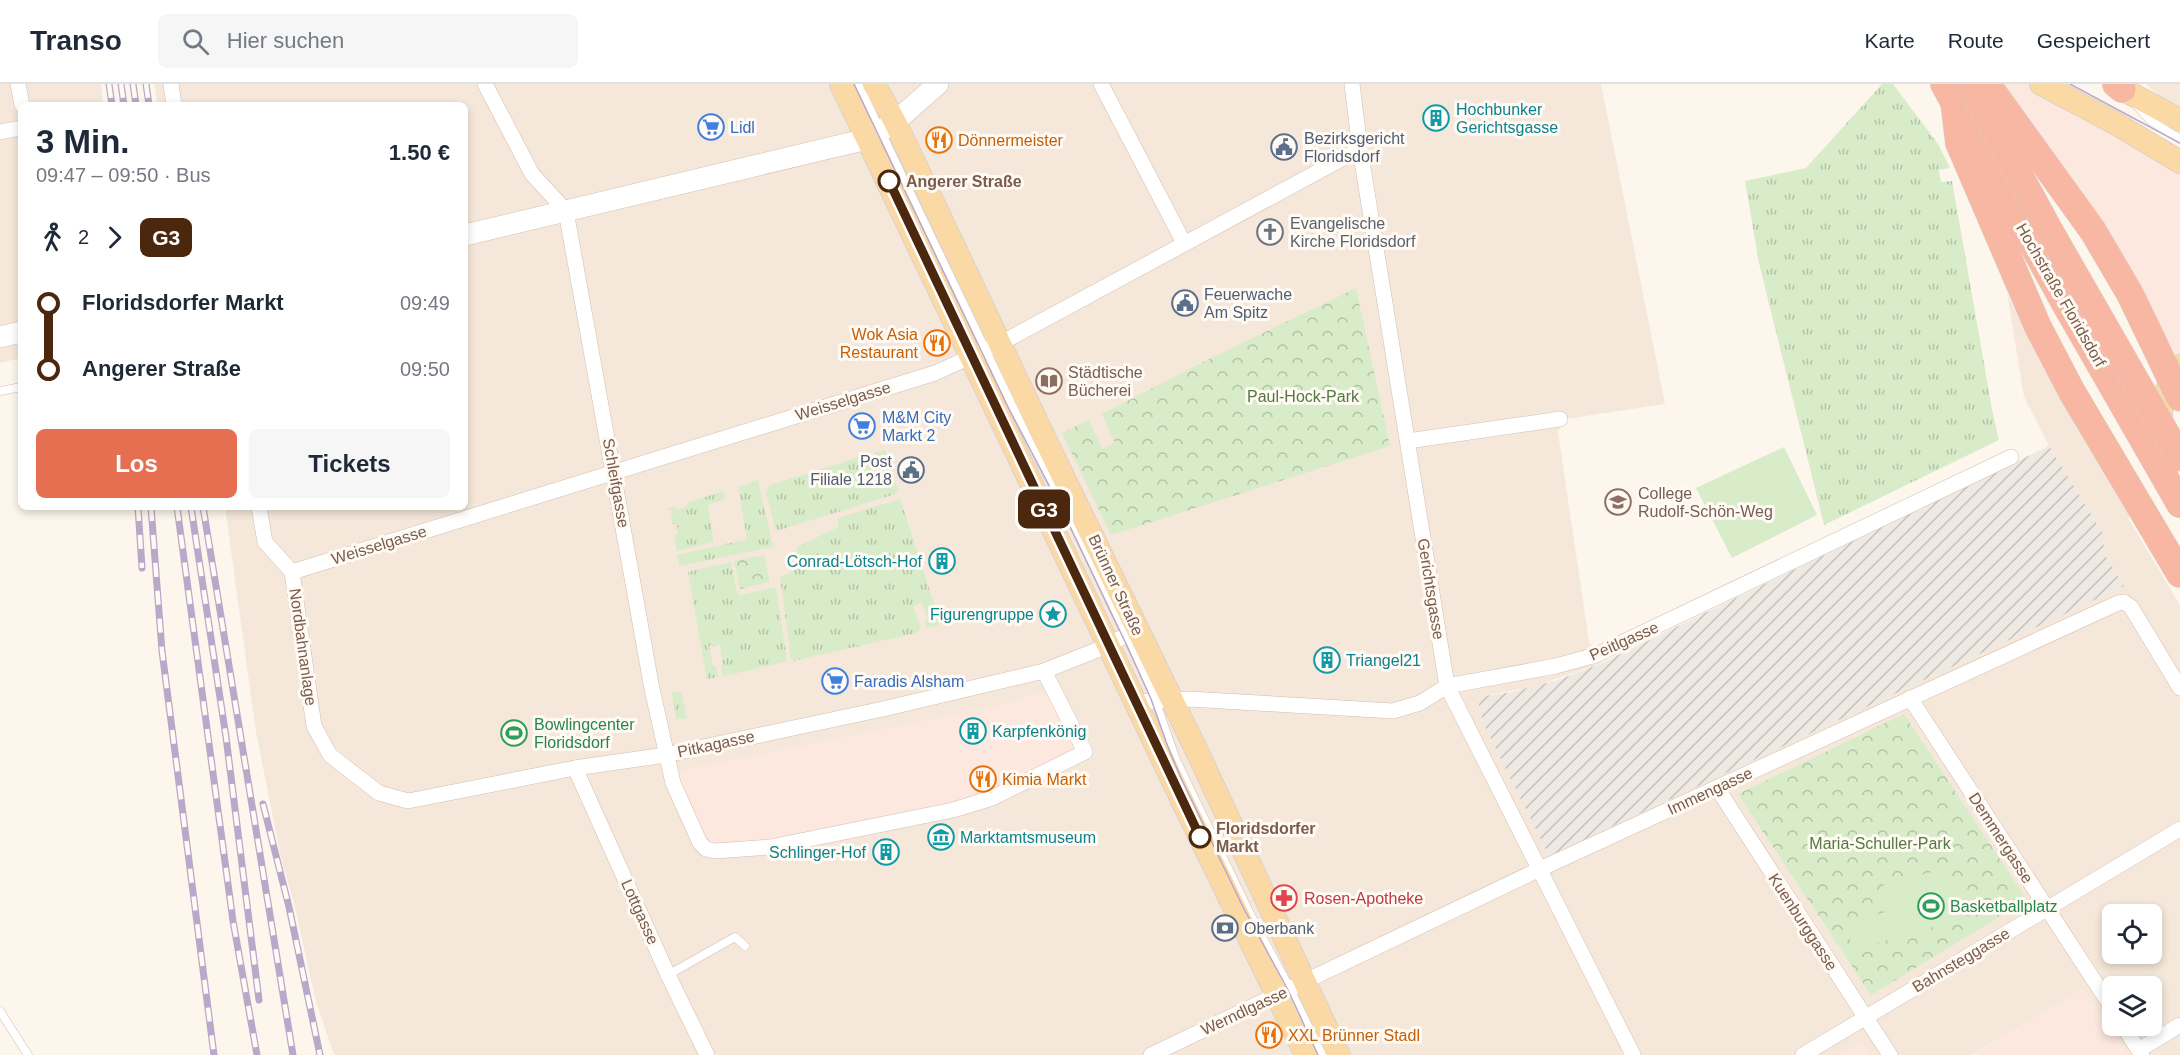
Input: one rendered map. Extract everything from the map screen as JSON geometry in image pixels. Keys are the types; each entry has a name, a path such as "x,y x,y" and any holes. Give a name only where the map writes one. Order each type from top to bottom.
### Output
{"highway":[{"path":"1987,84 2093,231 2130,294 2180,398"},
{"path":"1956,90 1959,143 2038,327 2072,392 2180,574"},
{"name":"Hochstraße Floridsdorf","path":"1956,90 2048,228 2180,458"},
{"name":"Hochstraße Floridsdorf","path":"1956,90 2067,307 2180,504"}],"main road":[{"name":"Brünner Straße","path":"841,84 881,131 1124,636 1290,989 1339,1055"},
{"name":"Brünner Straße","path":"874,84 889,181 986,350 1054,458 1124,636 1290,989 1306,1055"},
{"path":"468,234 566,212 881,131 938,84"},
{"path":"2041,84 2115,123 2180,162"},
{"path":"2117,86 2180,120"},
{"path":"0,337 18,333"},
{"path":"2180,366 2165,392 2161,416 2165,446 2180,480"}],"street":[{"path":"18,84 21,102"},
{"path":"171,84 174,102"},
{"path":"485,84 532,174 566,212"},
{"path":"1101,84 1184,243"},
{"name":"Gerichtsgasse","path":"1352,84 1360,149 1447,686 1633,1055"},
{"path":"0,132 18,129"},
{"name":"Weisselgasse","path":"292,572 935,373 986,350 1360,149"},
{"name":"Schleifgasse","path":"566,212 666,755"},
{"path":"1408,441 1560,419"},
{"name":"Peitlgasse","path":"1154,700 1234,701 1393,711 1419,703 1447,686 1556,666 1596,655 2011,457"},
{"name":"Nordbahnanlage","path":"260,510 266,542 292,572 315,726"},
{"name":"Immengasse","path":"1290,989 1540,869 2118,603 2124,602 2131,607 2180,688"},
{"name":"Pitkagasse","path":"315,726 330,755 379,794 408,801 575,768 666,755 864,714 1044,671 1124,636"},
{"path":"666,755 674,783 700,843 706,849 770,847 953,810 992,798 1085,752 1044,671"},
{"name":"Demmergasse","path":"1910,698 2102,993"},
{"name":"Lottgasse","path":"575,768 668,975 707,1055"},
{"name":"Kuenburggasse","path":"1717,788 1890,1055"},
{"name":"Bahnsteggasse","path":"1803,1055 2180,829"},
{"name":"Werndlgasse","path":"1151,1055 1290,989"},
{"path":"2130,1036 2140,1052 2180,1025"}],"lane":[{"name":"Brünner Straße","path":"858,84 986,350"},
{"path":"2117,86 2151,121 2180,139"},
{"path":"881,131 891,153"},
{"path":"0,391 18,388"},
{"name":"Brünner Straße","path":"1154,700 1176,760 1250,914 1322,1055"},
{"path":"668,975 735,937 745,946"},
{"path":"0,1011 28,1055"}],"shaded area":[{"path":"0,84 101,84 103,102 18,102 18,359 0,363"},
{"path":"155,84 1601,84 1665,404 1566,419 1558,432 1589,641 1602,663 1536,686 1484,696 1549,855 2124,586 2105,555 2102,532 2049,446 2024,397 2007,293 2040,362 2131,515 2128,518 2180,605 2180,1055 2128,1055 2115,1036 2162,1036 2162,976 2102,976 2102,1018 2082,989 1972,1055 1869,1055 1861,1043 1840,1055 334,1055 316,1002 294,903 281,858 256,732 225,510 468,510 468,102 157,102"},
{"path":"2004,84 2068,84 2180,148 2180,364 2117,245"},
{"path":"2146,84 2180,84 2180,116"},
{"path":"2049,446 2102,532 2105,555 2124,586 1549,856 1485,727 1479,708 1479,699 1558,680 1602,663"},
{"path":"1048,689 1074,750 988,793 963,800 779,838 712,844 707,840 678,781 679,773 683,770 1006,704"},
{"path":"2082,988 2102,1017 2102,1036 2115,1036 2128,1055 1973,1055"},
{"path":"1861,1042 1869,1055 1840,1055"}],"green space":[{"path":"1882,84 1893,84 1938,144 1950,168 1939,170 1941,182 1952,181 1999,440 1824,525 1759,263 1745,181 1806,168"},
{"name":"Paul-Hock-Park","path":"1356,288 1390,446 1111,535 1062,433 1089,420 1102,449 1115,443 1102,414"},
{"path":"1784,447 1817,515 1732,558 1696,488"},
{"path":"885,450 898,491 896,494 776,531 766,491 770,485 866,455 869,456 876,482 882,481 875,453"},
{"path":"758,480 773,547 679,566 678,555 747,539 738,487"},
{"path":"723,491 725,499 710,504 708,507 714,542 677,551 674,535 678,534 677,524 672,524 671,510 666,509 675,506 677,510 687,507 687,503"},
{"path":"900,499 940,622 937,626 927,628 925,621 928,619 922,603 913,606 921,629 916,633 793,661 780,577 793,571 797,547 838,527 838,518"},
{"path":"764,555 770,582 740,589 734,561"},
{"path":"731,562 737,593 740,595 776,587 787,660 725,676 722,675 720,645 709,646 718,677 707,679 688,573"},
{"path":"681,691 687,718 676,719 672,692"},
{"name":"Maria-Schuller-Park","path":"1904,714 2027,900 1871,995 1738,794"},
{"path":"1943,869 1957,920 1856,949 1842,926 1891,910 1883,885"}],"tram line":[{"path":"854,84 1008,407 1065,516 1128,648 1151,699 1180,776 1243,907 1288,990 1318,1055"},
{"path":"2070,84 2180,143"}],"railway":[{"path":"109,84 112,102"},
{"path":"121,84 124,102"},
{"path":"133,84 136,102"},
{"path":"146,84 149,102"},
{"path":"138,510 142,568"},
{"path":"151,510 162,651 214,1055"},
{"path":"177,510 233,921 257,1055"},
{"path":"191,510 226,737 259,1000"},
{"path":"203,510 293,1055"},
{"path":"263,804 289,907 320,1055"}],"bus line":[{"name":"G3","path":"889,181 1200,837"}],"place":[{"name":"Hochbunker Gerichtsgasse","path":"1436,118"},
{"name":"Lidl","path":"711,127"},
{"name":"Dönnermeister","path":"939,140"},
{"name":"Bezirksgericht Floridsdorf","path":"1284,147"},
{"name":"Angerer Straße","path":"889,181"},
{"name":"Evangelische Kirche Floridsdorf","path":"1270,232"},
{"name":"Feuerwache Am Spitz","path":"1185,303"},
{"name":"Wok Asia Restaurant","path":"937,343"},
{"name":"Städtische Bücherei","path":"1049,381"},
{"name":"M&M City Markt 2","path":"862,426"},
{"name":"Post Filiale 1218","path":"911,470"},
{"name":"College Rudolf-Schön-Weg","path":"1618,502"},
{"name":"Conrad-Lötsch-Hof","path":"942,561"},
{"name":"Figurengruppe","path":"1053,614"},
{"name":"Triangel21","path":"1327,660"},
{"name":"Faradis Alsham","path":"835,681"},
{"name":"Karpfenkönig","path":"973,731"},
{"name":"Bowlingcenter Floridsdorf","path":"514,733"},
{"name":"Kimia Markt","path":"983,779"},
{"name":"Marktamtsmuseum","path":"941,837"},
{"name":"Floridsdorfer Markt","path":"1200,837"},
{"name":"Schlinger-Hof","path":"886,852"},
{"name":"Rosen-Apotheke","path":"1284,898"},
{"name":"Basketballplatz","path":"1931,906"},
{"name":"Oberbank","path":"1225,928"},
{"name":"XXL Brünner Stadl","path":"1269,1035"}]}
